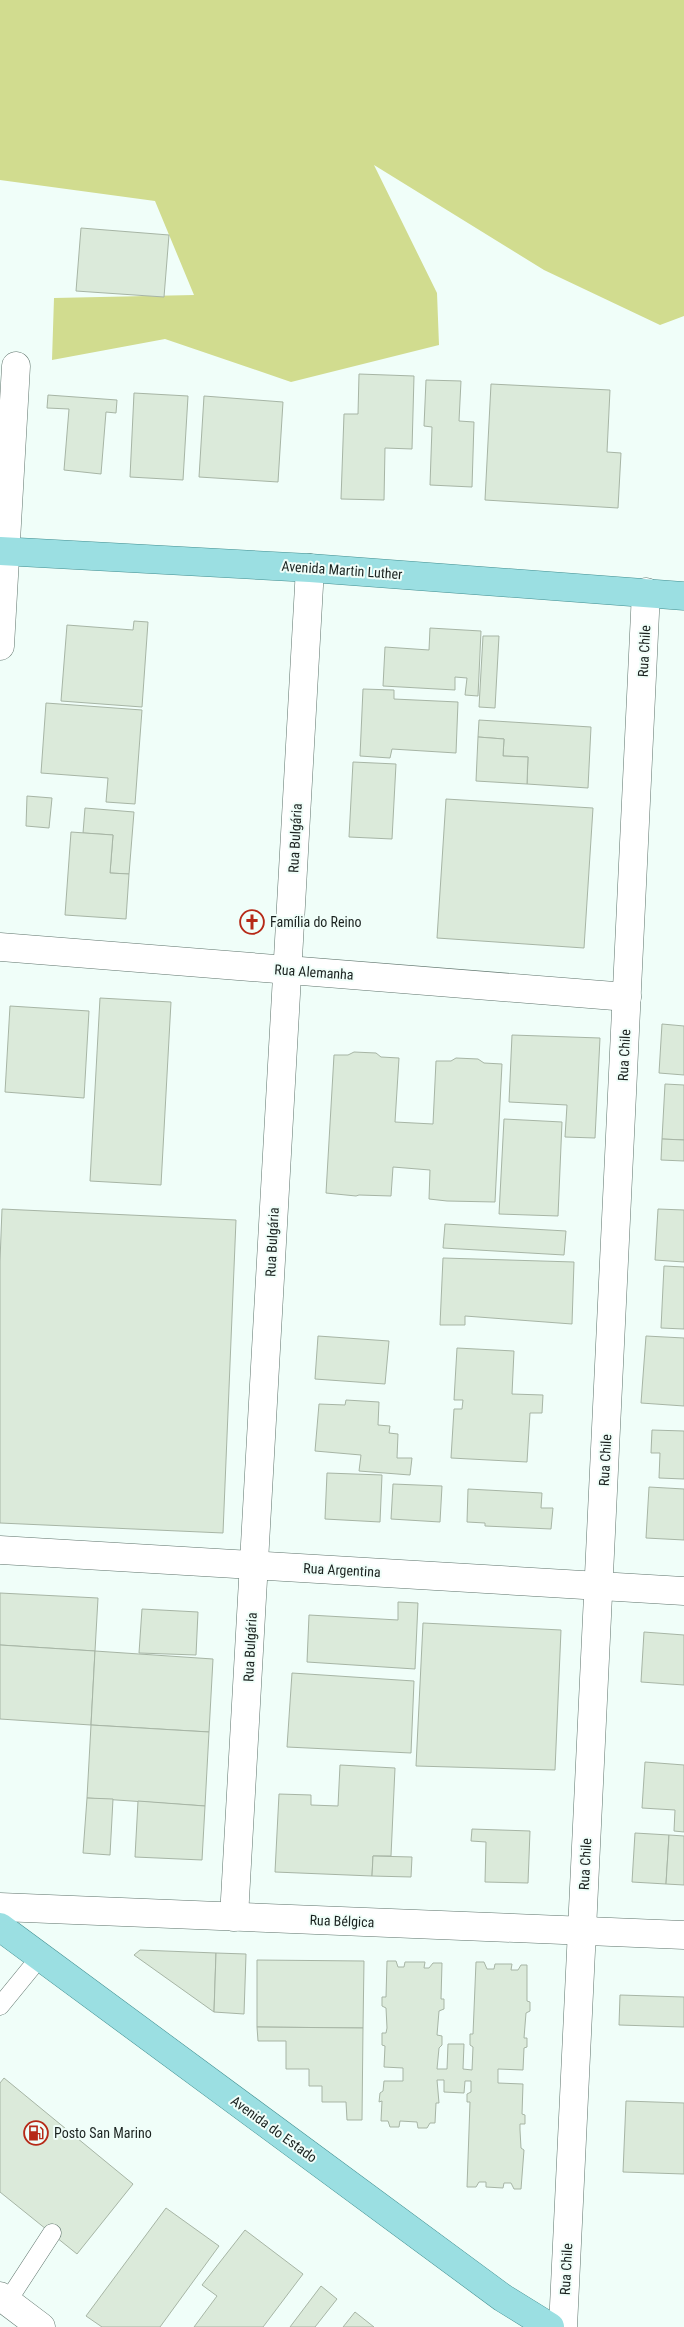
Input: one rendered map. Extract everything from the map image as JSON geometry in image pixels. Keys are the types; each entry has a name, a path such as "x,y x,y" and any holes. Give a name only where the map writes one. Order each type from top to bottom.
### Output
{"main road":[{"name":"Avenida Martin Luther","path":"3,552 310,568 684,596"},
{"name":"Avenida do Estado","path":"0,1927 503,2298 550,2327"}],"street":[{"path":"0,646 3,552 16,366"},
{"name":"Rua Bulgária","path":"234,1917 310,568"},
{"name":"Rua Chile","path":"563,2327 646,592"},
{"name":"Rua Alemanha","path":"0,947 627,997"},
{"name":"Rua Argentina","path":"0,1550 684,1591"},
{"name":"Rua Bélgica","path":"0,1907 684,1935"},
{"path":"4,2299 41,2327"}],"lane":[{"path":"0,2006 40,1957"},
{"path":"4,2299 52,2234"}],"green space":[{"path":"0,0 684,0 684,316 660,325 544,270 374,165 437,293 439,345 291,382 165,339 52,360 54,298 194,295 155,201 0,180"}],"building":[{"path":"81,228 169,235 164,297 76,291"},
{"path":"359,374 414,376 412,449 385,448 384,500 341,499 344,414 358,414"},
{"path":"426,380 461,381 459,421 474,422 472,487 430,485 432,427 424,426"},
{"path":"491,384 610,390 607,452 621,453 618,508 485,500"},
{"path":"134,393 188,396 183,480 130,477"},
{"path":"48,395 117,400 116,413 106,412 101,474 64,470 69,409 47,408"},
{"path":"204,396 283,402 278,482 199,477"},
{"path":"134,621 148,622 142,707 61,701 67,625 133,630"},
{"path":"430,628 481,631 478,696 465,695 467,678 455,677 455,690 383,686 385,647 429,650"},
{"path":"483,636 499,636 495,708 479,707"},
{"path":"363,689 394,690 394,699 458,702 456,753 392,749 390,758 360,756"},
{"path":"46,703 142,710 135,804 106,802 108,778 41,773"},
{"path":"479,720 591,727 588,788 527,784 528,757 503,756 504,739 478,737"},
{"path":"478,737 504,739 503,756 528,757 527,784 476,781"},
{"path":"353,762 396,764 392,839 349,837"},
{"path":"27,796 52,798 49,828 26,826"},
{"path":"446,799 593,808 584,948 437,938"},
{"path":"85,808 134,812 129,874 110,873 113,835 83,833"},
{"path":"71,832 113,835 110,873 129,874 126,919 65,915"},
{"path":"100,998 171,1002 161,1185 90,1181"},
{"path":"10,1006 89,1011 84,1098 5,1092"},
{"path":"662,1024 684,1026 684,1075 659,1073"},
{"path":"512,1035 600,1038 595,1138 565,1137 567,1105 509,1102"},
{"path":"354,1052 376,1053 381,1057 399,1058 395,1122 433,1124 436,1061 451,1061 456,1058 478,1059 484,1063 502,1064 495,1202 429,1199 430,1170 393,1167 391,1196 356,1196 326,1193 334,1055 348,1055"},
{"path":"665,1084 684,1085 684,1140 662,1139"},
{"path":"504,1119 562,1122 558,1216 499,1214"},
{"path":"662,1139 684,1140 684,1161 661,1160"},
{"path":"2,1209 236,1220 223,1533 0,1523 0,1261"},
{"path":"658,1209 684,1210 684,1262 655,1260"},
{"path":"445,1224 566,1231 564,1255 443,1248"},
{"path":"443,1258 574,1262 572,1324 465,1316 465,1325 440,1325"},
{"path":"664,1266 684,1267 684,1329 661,1328"},
{"path":"318,1336 389,1341 385,1384 315,1379"},
{"path":"646,1336 684,1338 684,1406 641,1403"},
{"path":"457,1348 514,1351 512,1394 543,1395 542,1413 530,1413 527,1462 451,1458 454,1409 462,1409 463,1400 454,1400"},
{"path":"346,1400 379,1402 378,1425 390,1426 389,1433 398,1434 397,1458 412,1458 410,1475 359,1471 361,1455 315,1451 319,1404 345,1405"},
{"path":"652,1430 684,1431 684,1479 659,1478 660,1453 651,1453"},
{"path":"327,1473 382,1475 380,1522 325,1519"},
{"path":"393,1484 442,1486 440,1522 391,1519"},
{"path":"649,1487 684,1489 684,1540 646,1538"},
{"path":"468,1489 542,1493 541,1508 553,1508 551,1529 485,1526 485,1523 467,1522"},
{"path":"0,1593 98,1598 95,1651 0,1645"},
{"path":"398,1602 418,1603 415,1669 307,1662 309,1615 398,1620"},
{"path":"142,1609 198,1612 196,1655 139,1653"},
{"path":"423,1623 561,1630 555,1770 416,1766"},
{"path":"644,1632 684,1635 684,1685 641,1682"},
{"path":"0,1645 95,1651 91,1725 0,1719"},
{"path":"95,1651 213,1659 209,1732 91,1725"},
{"path":"292,1673 414,1681 411,1753 287,1747"},
{"path":"91,1725 209,1732 205,1806 87,1798"},
{"path":"645,1762 684,1765 684,1832 674,1831 675,1810 642,1808"},
{"path":"340,1765 395,1768 391,1856 373,1856 372,1876 275,1872 279,1794 311,1795 311,1805 338,1806"},
{"path":"87,1798 113,1799 110,1855 83,1853"},
{"path":"138,1801 205,1806 202,1860 135,1857"},
{"path":"472,1829 530,1831 528,1883 485,1882 486,1842 471,1841"},
{"path":"635,1833 669,1835 666,1884 632,1882"},
{"path":"669,1835 684,1836 684,1885 666,1884"},
{"path":"373,1856 412,1857 411,1877 372,1876"},
{"path":"140,1950 216,1953 214,2012 134,1955"},
{"path":"216,1953 246,1954 244,2014 214,2012"},
{"path":"257,1960 364,1961 363,2028 257,2027"},
{"path":"387,1961 396,1961 398,1967 404,1967 405,1962 425,1962 424,1968 429,1968 433,1963 442,1963 441,1999 444,1999 444,2009 439,2011 437,2035 442,2036 442,2045 439,2048 437,2069 447,2069 448,2044 464,2044 463,2069 472,2070 473,2047 470,2045 470,2034 473,2034 476,1962 484,1962 487,1969 494,1969 495,1964 512,1964 511,1970 518,1970 521,1965 527,1965 527,2001 530,2002 530,2011 526,2013 524,2038 527,2038 527,2047 524,2048 523,2070 498,2069 498,2083 523,2084 522,2114 525,2115 525,2124 520,2124 521,2148 524,2150 521,2189 514,2189 511,2183 504,2183 503,2188 486,2187 486,2182 479,2182 476,2187 467,2187 470,2102 467,2102 467,2094 471,2092 471,2081 465,2081 464,2093 444,2092 444,2080 437,2080 439,2103 436,2103 435,2123 430,2123 427,2128 418,2128 417,2122 400,2121 399,2127 390,2127 388,2121 381,2121 382,2101 379,2102 384,2081 403,2081 403,2068 384,2067 385,2046 382,2045 382,2033 386,2033 387,2028 386,2008 382,2006 382,1997 386,1997"},
{"path":"620,1995 684,1997 684,2027 619,2025"},
{"path":"257,2027 363,2028 362,2120 347,2120 346,2102 322,2102 322,2086 309,2086 309,2069 286,2069 286,2041 258,2041"},
{"name":"Posto San Marino","path":"4,2078 133,2184 77,2254 0,2192 0,2083"},
{"path":"626,2101 684,2103 684,2174 623,2172"},
{"path":"166,2208 219,2246 160,2327 102,2327 86,2316"},
{"path":"245,2230 303,2274 263,2327 194,2327 217,2296 202,2285"},
{"path":"321,2286 337,2299 315,2327 290,2327"},
{"path":"355,2312 374,2327 343,2327"}],"place":[{"name":"Família do Reino","path":"252,922"},
{"name":"Posto San Marino","path":"36,2133"}]}
